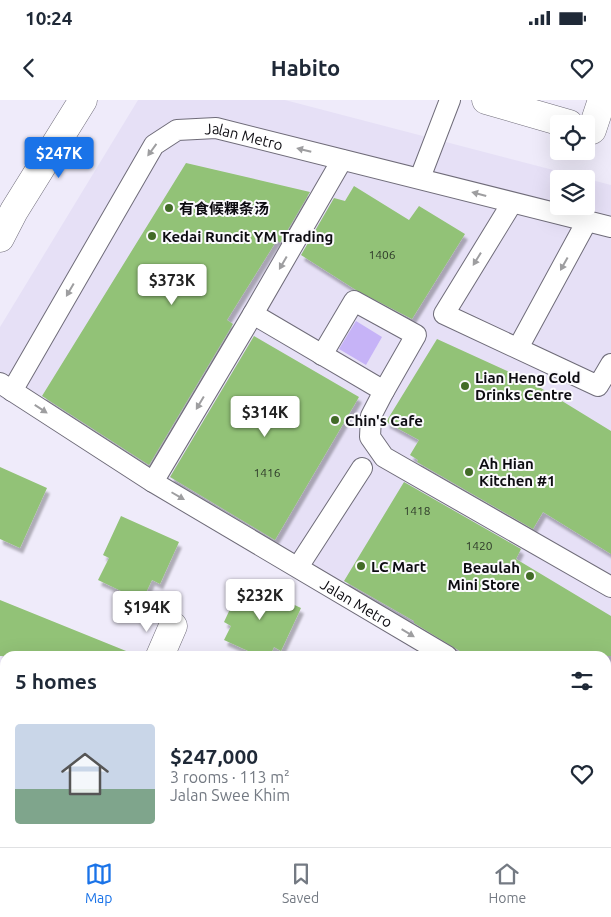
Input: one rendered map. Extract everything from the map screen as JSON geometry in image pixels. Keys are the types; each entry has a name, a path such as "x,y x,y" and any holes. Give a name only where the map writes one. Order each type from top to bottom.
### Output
{"street":[{"path":"0,238 14,211 82,100"},
{"path":"486,100 550,118"},
{"path":"595,117 602,100"},
{"path":"162,651 173,626"}],"lane":[{"path":"420,178 447,106"},
{"name":"Jalan Metro","path":"439,651 153,482 6,387 154,145 177,130 216,128 611,227"},
{"path":"153,482 342,160"},
{"path":"512,203 444,314 605,389 611,364"},
{"path":"518,348 587,221"},
{"path":"322,355 354,301 416,335 371,416 370,437 384,457 611,587"},
{"path":"253,314 384,391"},
{"path":"298,567 362,468"}],"shaded area":[{"path":"138,100 285,100 553,170 550,170 550,215 595,215 595,181 611,185 611,651 424,651 0,397 0,327"},
{"path":"356,321 382,337 366,365 339,349"}],"building":[{"path":"186,163 310,192 280,243 277,240 227,320 233,324 149,465 42,396"},
{"path":"354,186 409,220 419,206 465,234 412,319 356,290 301,255 334,198 345,201"},
{"path":"254,336 359,397 275,540 170,477"},
{"path":"437,339 531,382 611,431 611,554 543,512 533,529 417,462 418,460 410,455 419,440 386,422"},
{"path":"0,467 47,488 20,548 0,539"},
{"path":"404,482 521,549 516,559 611,616 611,651 460,651 414,623 414,621 344,581"},
{"path":"121,516 179,542 160,584 152,580 142,601 98,580 109,558 103,555"},
{"path":"243,581 301,608 281,651 274,647 272,651 248,651 224,640 231,626 224,622"},
{"path":"0,600 126,651 0,651"}],"place":[{"name":"有食候粿条汤","path":"169,208"},
{"name":"Kedai Runcit YM Trading","path":"152,236"},
{"name":"Lian Heng Cold Drinks Centre","path":"465,386"},
{"name":"Chin's Cafe","path":"335,420"},
{"name":"Ah Hian Kitchen #1","path":"469,472"},
{"name":"LC Mart","path":"361,566"},
{"name":"Beaulah Mini Store","path":"530,576"}]}
